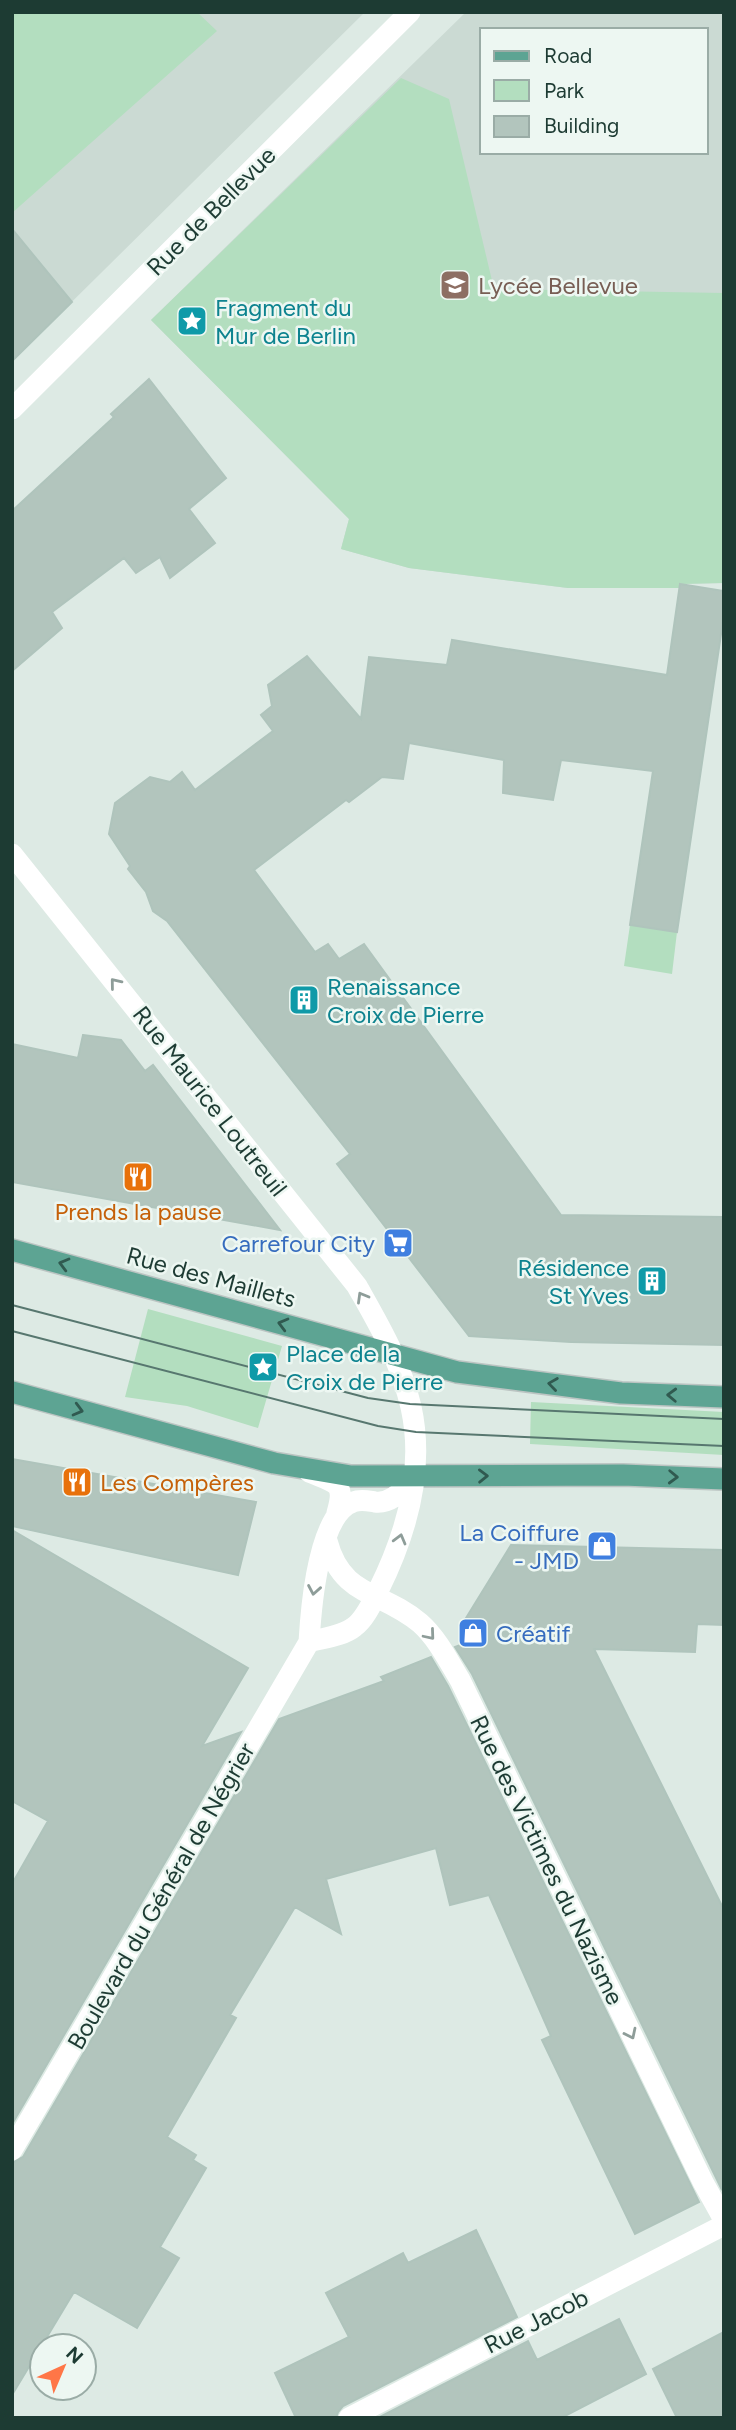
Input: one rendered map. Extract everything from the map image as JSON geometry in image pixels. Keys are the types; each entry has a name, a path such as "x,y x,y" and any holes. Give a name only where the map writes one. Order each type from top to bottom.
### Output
{"main road":[{"name":"Rue des Maillets","path":"12,1250 457,1372 621,1393 724,1397"},
{"path":"12,1392 238,1454 351,1476 623,1475 724,1479"}],"street":[{"name":"Rue de Bellevue","path":"12,409 410,12"},
{"name":"Rue Maurice Loutreuil","path":"12,854 357,1286 396,1356"},
{"path":"309,1642 338,1635 354,1627 375,1597 396,1556 415,1477 416,1432 396,1356"},
{"path":"294,1467 338,1486 342,1496 337,1513"},
{"path":"337,1513 350,1503 360,1500 386,1502 397,1496 415,1477"},
{"name":"Boulevard du Général de Négrier","path":"12,2150 309,1642 312,1594 328,1530 337,1513"},
{"name":"Rue des Victimes du Nazisme","path":"327,1541 337,1568 348,1581 420,1623 435,1639 460,1680 724,2222"},
{"name":"Rue Jacob","path":"349,2418 724,2222"}],"shaded area":[{"path":"12,12 365,12 12,361"},
{"name":"Lycée Bellevue","path":"466,12 724,12 724,583 680,584 679,588 568,588 409,568 341,549 349,519 151,320"}],"green space":[{"path":"12,12 197,12 217,31 12,213"},
{"name":"Lycée Bellevue","path":"401,78 449,99 494,289 724,293 724,583 680,584 679,588 568,588 409,568 341,549 349,519 151,320"},
{"path":"630,925 677,932 672,974 624,966"},
{"path":"148,1309 282,1346 258,1428 187,1406 125,1397"},
{"path":"531,1402 724,1412 724,1455 530,1444"}],"building":[{"path":"12,229 72,302 12,361"},
{"path":"149,379 226,478 189,509 215,543 170,578 160,557 136,573 124,558 52,612 62,628 12,671 12,511 114,417 111,414"},
{"name":"Renaissance Croix de Pierre","path":"680,584 724,591 724,614 677,932 630,925 653,771 561,760 553,800 503,793 504,760 409,743 403,779 382,777 349,802 346,800 254,870 315,952 328,944 339,959 364,944 561,1215 724,1217 724,1345 571,1342 469,1336 337,1164 350,1154 167,921 153,911 146,892 128,869 130,866 109,834 115,803 150,777 170,782 182,772 195,790 273,731 261,715 272,706 268,685 307,656 361,719 369,657 447,665 452,640 667,675"},
{"path":"83,1035 121,1040 145,1071 153,1065 280,1230 12,1182 12,1044 78,1058"},
{"path":"12,1459 256,1502 238,1575 12,1526"},
{"path":"12,1530 248,1668 202,1746 241,1732 12,2124 12,1884 48,1821 12,1801"},
{"path":"511,1545 724,1550 724,1625 697,1624 695,1652 594,1649 724,1910 722,2190 472,1674 455,1647 476,1639 466,1618"},
{"path":"431,1657 448,1686 699,2202 635,2234 542,2040 551,2036 489,1895 450,1905 436,1848 326,1879 341,1934 295,1907 230,2015 236,2018 167,2137 196,2155 193,2160 206,2168 160,2247 179,2258 137,2328 74,2292 50,2332 28,2332 28,2368 12,2395 12,2163 23,2157 279,1719 384,1681 381,1677"},
{"path":"476,2230 517,2317 343,2406 336,2418 296,2418 275,2373 349,2337 326,2293 403,2253 408,2263"},
{"path":"619,2319 646,2374 561,2418 378,2418 528,2341 537,2360"},
{"path":"724,2332 724,2418 677,2418 653,2369"}],"tram line":[{"path":"12,1305 368,1398 410,1404 724,1419"},
{"path":"12,1331 378,1426 416,1432 724,1446"}],"place":[{"name":"Lycée Bellevue","path":"455,285"},
{"name":"Fragment du Mur de Berlin","path":"192,321"},
{"name":"Renaissance Croix de Pierre","path":"304,1000"},
{"name":"Prends la pause","path":"138,1177"},
{"name":"Carrefour City","path":"398,1243"},
{"name":"Résidence St Yves","path":"652,1281"},
{"name":"Place de la Croix de Pierre","path":"263,1367"},
{"name":"Les Compères","path":"77,1482"},
{"name":"La Coiffure - JMD","path":"602,1546"},
{"name":"Créatif","path":"473,1633"}]}
